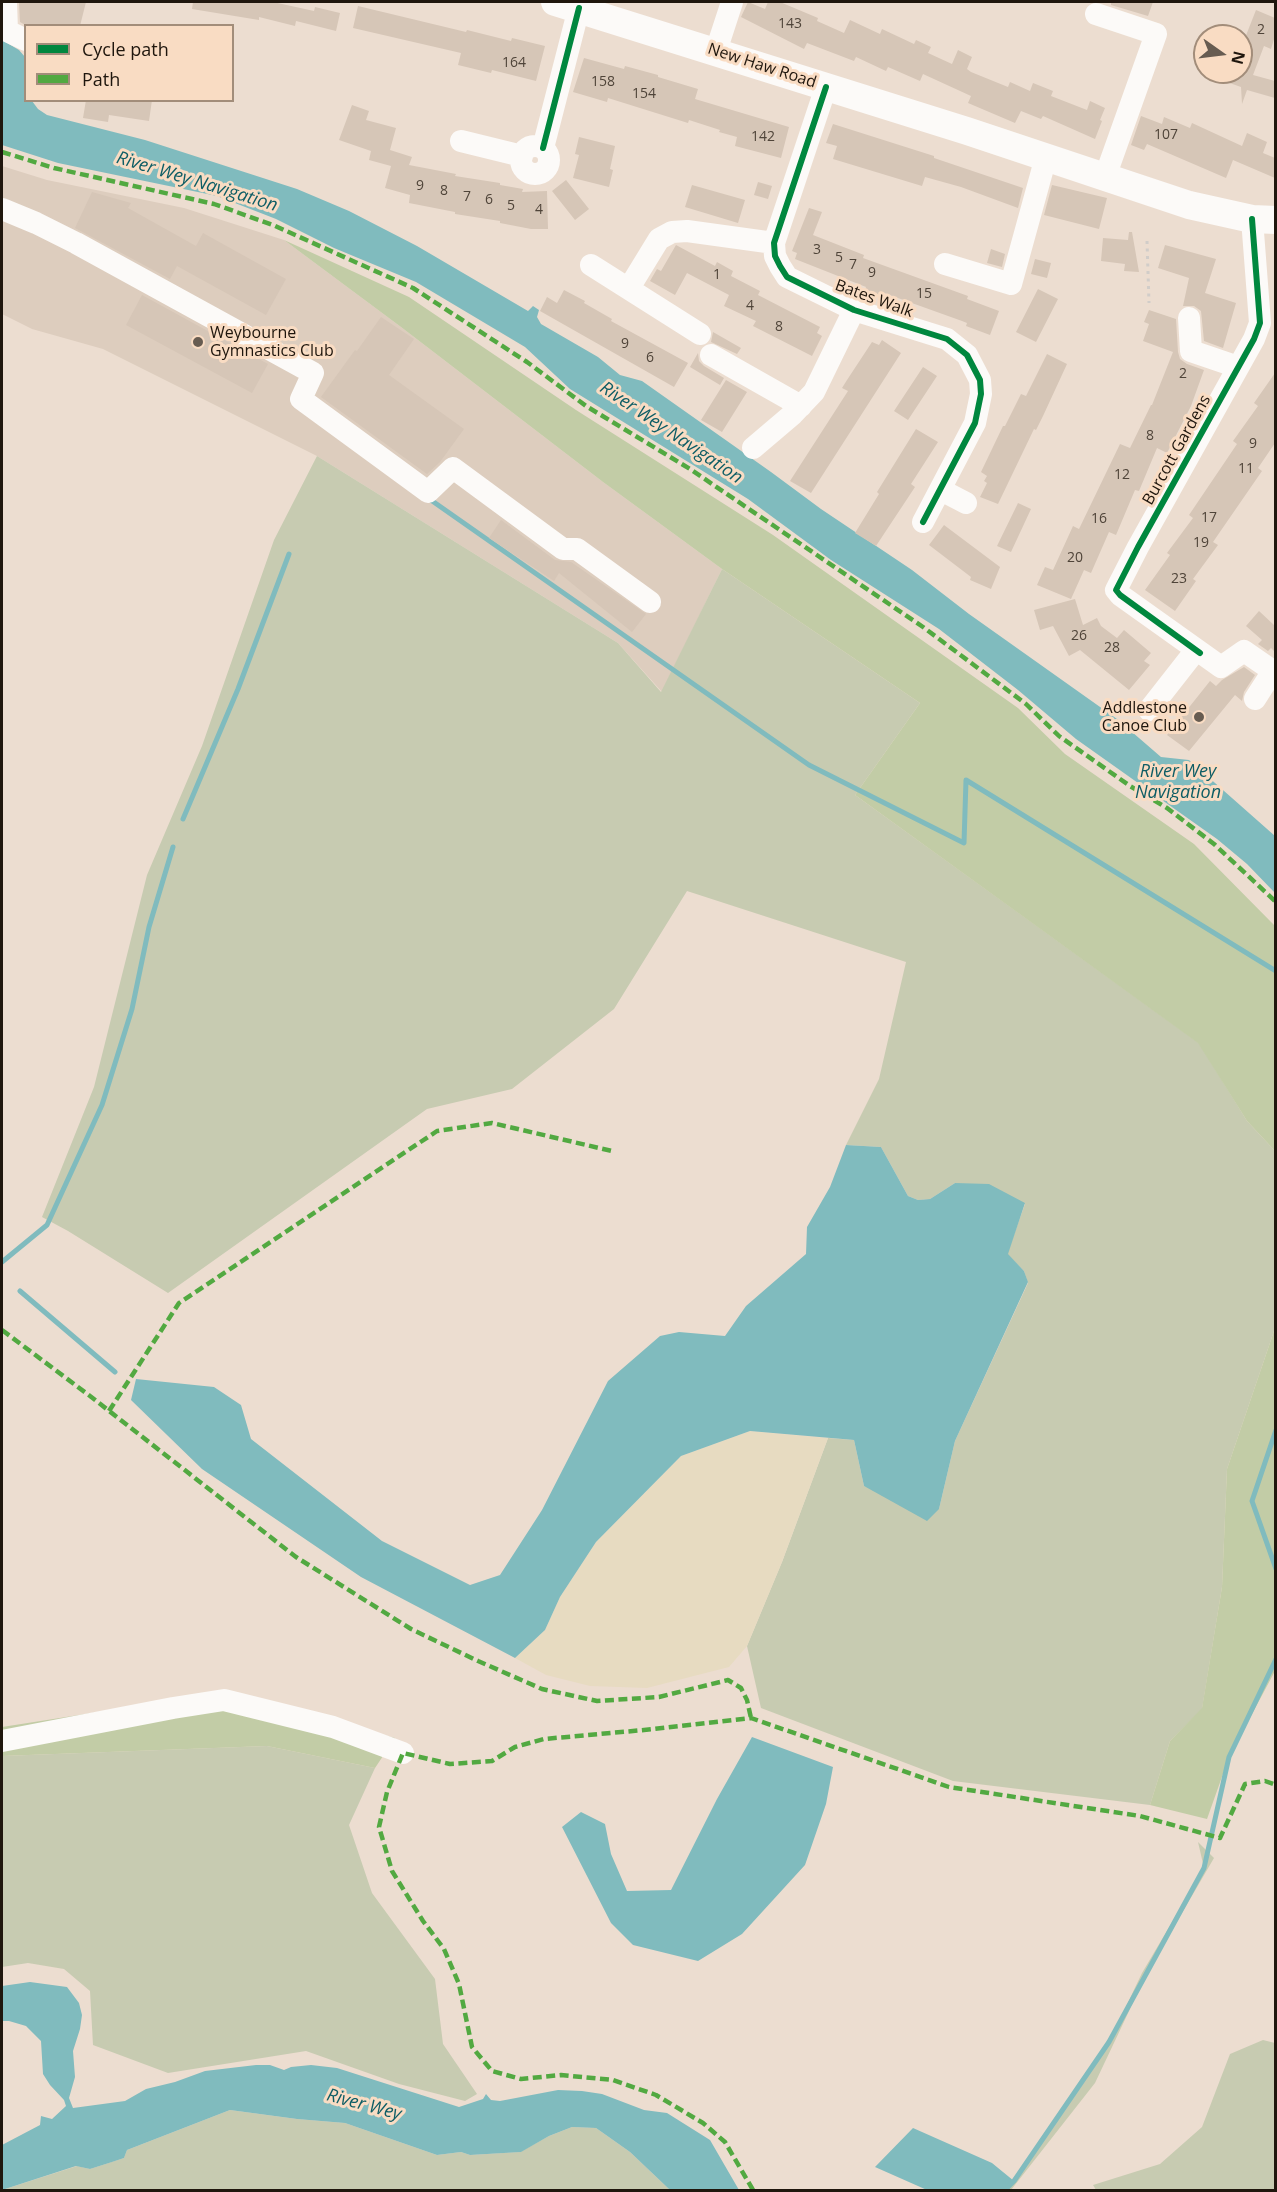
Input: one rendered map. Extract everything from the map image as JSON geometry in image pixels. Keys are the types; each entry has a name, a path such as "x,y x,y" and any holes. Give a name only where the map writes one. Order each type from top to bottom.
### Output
{"main road":[{"name":"New Haw Road","path":"567,4 1189,205 1264,220"}],"street":[{"path":"6,2 7,31 24,39"},
{"path":"716,51 732,2"},
{"path":"461,141 532,152 567,4"},
{"path":"1096,14 1156,34 1105,177"},
{"path":"629,288 659,239 672,232 687,231 774,243 826,87"},
{"path":"945,264 1011,284 1046,157"},
{"path":"2,209 76,243 313,373 301,399 428,492 453,468 562,549 577,549 650,602"},
{"name":"Burcott Gardens","path":"1198,652 1116,591 1238,367 1260,322 1264,220"},
{"name":"Bates Walk","path":"774,243 776,256 787,277 854,310 947,339 967,355 974,367 980,380 981,394 975,423 942,490 923,522"},
{"path":"591,265 700,334"},
{"name":"Bates Walk","path":"753,448 801,406 819,384 854,310"},
{"path":"1189,318 1191,351 1238,367"},
{"path":"711,355 801,406"},
{"path":"942,490 966,503"},
{"path":"1149,710 1198,652 1221,667 1244,651 1274,669 1255,699"},
{"path":"2,1741 225,1700 333,1727 403,1753"}],"path":[{"path":"1147,241 1149,303"}],"shaded area":[{"path":"2,166 47,180 184,208 284,240 603,482 722,569 662,692 618,643 317,456 103,349 32,329 2,314"}],"green space":[{"path":"284,240 409,297 576,410 773,535 1018,708 1065,754 1194,844 1275,926 1275,1151 1247,1121 1198,1043 855,795 920,703 722,569 603,482"},
{"path":"317,456 618,643 661,692 722,569 920,703 855,795 1199,1043 1247,1121 1275,1151 1275,1328 1227,1469 1222,1587 1202,1709 1170,1741 1150,1805 953,1781 761,1708 747,1646 782,1562 828,1438 854,1440 864,1486 939,1509 955,1441 1028,1283 1024,1271 1007,1254 1025,1204 955,1183 930,1199 918,1200 908,1196 881,1147 846,1145 879,1079 906,962 687,891 614,1009 512,1089 427,1109 168,1293 42,1217 94,1087 147,875 202,746 274,540"},
{"path":"1275,1328 1275,1671 1229,1757 1207,1819 1150,1805 1170,1741 1202,1708 1222,1587 1227,1469"},
{"path":"220,1693 395,1738 375,1768 267,1746 2,1756 2,1727"},
{"path":"267,1746 375,1768 349,1825 372,1893 435,1979 443,2044 477,2094 465,2101 399,2084 306,2051 168,2073 93,2045 90,1991 64,1969 28,1963 2,1967 2,1756"},
{"path":"1198,1842 1214,1858 1147,1973 1095,2083 1011,2190 1005,2190 1014,2181 1109,2042 1142,1973 1204,1868"},
{"path":"1263,2040 1275,2043 1275,2190 1096,2190 1093,2185 1160,2164 1202,2127 1230,2054"},
{"path":"230,2110 345,2123 437,2155 461,2152 470,2155 520,2152 549,2136 572,2127 596,2128 630,2152 670,2190 2,2190 77,2166 90,2169 124,2158 127,2150"}],"sand":[{"path":"750,1431 828,1438 782,1562 747,1646 729,1667 647,1688 590,1686 546,1675 515,1658 545,1630 560,1597 596,1542 681,1456"}],"water":[{"name":"River Wey Navigation","path":"2,40 19,50 24,56 24,102 33,102 47,115 145,140 297,189 349,211 417,246 528,311 533,306 539,310 537,317 541,324 598,357 620,375 642,381 821,509 912,570 969,614 1117,719 1161,757 1189,760 1275,836 1275,893 1247,864 1217,839 1076,739 1018,690 939,629 831,560 748,499 570,389 525,347 416,282 334,248 276,219 217,196 58,163 2,145"},
{"path":"846,1145 881,1147 908,1196 918,1200 930,1199 955,1183 989,1184 1025,1203 1008,1254 1024,1271 1028,1282 955,1441 939,1509 927,1521 864,1486 854,1440 750,1431 681,1456 596,1542 560,1597 545,1630 515,1658 361,1577 202,1469 131,1400 136,1379 214,1387 241,1405 251,1439 382,1541 470,1585 500,1575 542,1510 608,1381 660,1336 679,1332 725,1336 746,1306 806,1254 807,1227 830,1187"},
{"path":"752,1737 833,1767 826,1804 805,1865 742,1934 698,1961 633,1945 611,1923 562,1827 581,1812 605,1824 611,1854 627,1891 671,1890 717,1799"},
{"name":"River Wey","path":"30,1982 67,1987 79,2003 82,2015 73,2051 75,2077 69,2098 73,2108 125,2101 146,2089 205,2071 256,2065 270,2065 284,2070 311,2065 337,2068 459,2107 483,2099 486,2094 491,2100 500,2101 558,2090 582,2091 602,2094 644,2110 667,2113 710,2140 739,2190 670,2190 630,2152 596,2128 572,2127 549,2136 521,2152 470,2155 461,2152 437,2155 345,2123 230,2110 127,2150 124,2158 90,2169 76,2166 2,2190 2,2145 40,2125 41,2116 52,2119 66,2106 64,2100 43,2074 41,2041 26,2026 2,2021 2,1986"},
{"path":"913,2128 992,2163 1014,2181 1005,2190 927,2190 875,2167"}],"building":[{"path":"19,2 86,2 80,24 24,24 20,22"},
{"path":"193,2 273,2 314,11 315,7 340,13 336,31 296,21 295,26 259,17 259,20 192,9"},
{"path":"748,2 765,9 768,2 780,2 818,18 817,21 844,33 850,20 880,34 882,29 914,44 916,40 931,47 928,53 952,64 958,50 972,57 967,69 971,72 1008,87 1010,82 1030,91 1033,83 1053,91 1051,96 1087,110 1090,101 1105,108 1100,120 1102,121 1095,139 1043,116 1041,119 1021,111 1015,123 968,103 971,96 923,74 920,81 888,67 886,71 856,57 854,61 807,43 804,49 741,17"},
{"path":"1111,2 1153,2 1148,16 1111,5"},
{"path":"358,6 466,32 467,30 511,41 512,38 545,46 536,81 492,70 491,73 458,65 461,53 353,28"},
{"path":"1256,10 1275,18 1275,36 1271,49 1264,46 1253,75 1253,24 1250,24"},
{"path":"584,58 658,75 658,77 698,89 695,99 789,127 781,158 735,146 737,137 689,120 688,123 608,98 607,102 573,92"},
{"path":"1253,75 1275,81 1275,98 1247,90 1242,104 1241,87 1232,84 1253,84"},
{"path":"86,102 152,102 149,121 109,115 108,122 83,118"},
{"path":"352,105 369,111 366,120 396,128 390,150 412,157 409,165 456,174 455,176 500,183 500,185 523,189 522,192 547,191 548,229 531,229 409,203 410,195 385,188 391,166 369,160 371,151 339,140"},
{"path":"1141,116 1162,124 1164,117 1190,128 1192,123 1242,146 1247,133 1267,142 1263,153 1275,158 1275,178 1233,160 1226,178 1147,144 1144,150 1131,145"},
{"path":"833,124 934,156 934,158 1023,188 1018,208 961,187 925,177 922,186 833,159 837,146 826,143"},
{"path":"579,137 615,146 609,187 573,178 579,155 575,154"},
{"path":"566,180 589,209 575,220 552,191"},
{"path":"758,182 772,186 768,199 754,195"},
{"path":"692,185 745,200 738,223 685,207"},
{"path":"1052,185 1107,198 1099,229 1044,215"},
{"path":"92,192 131,203 128,208 196,246 203,233 286,279 266,315 177,266 170,279 75,228"},
{"path":"809,208 822,212 813,235 864,255 863,258 968,296 967,299 999,311 990,335 966,326 967,323 962,321 884,293 883,296 865,290 866,287 795,259 797,253 792,251"},
{"path":"1129,232 1132,232 1139,272 1124,271 1125,264 1101,261 1103,238 1128,240"},
{"path":"676,245 715,266 717,262 733,271 731,276 760,291 758,295 820,327 817,333 822,336 812,356 753,326 756,321 724,306 729,295 687,273 675,295 650,281 657,269 661,271"},
{"path":"1165,245 1216,259 1205,293 1236,303 1223,348 1204,341 1201,311 1194,306 1183,306 1189,278 1158,268"},
{"path":"991,249 1005,254 1002,267 987,263"},
{"path":"1035,259 1051,263 1047,278 1031,274"},
{"path":"1038,289 1058,299 1036,342 1016,332"},
{"path":"564,290 585,301 584,303 612,319 611,321 688,363 674,387 540,311 547,297 557,303"},
{"name":"Weybourne Gymnastics Club","path":"142,295 268,364 252,393 126,325"},
{"path":"1149,310 1176,319 1180,359 1204,370 1191,406 1167,453 1157,448 1139,491 1135,490 1116,535 1109,532 1091,573 1084,570 1071,599 1037,585 1045,567 1053,570 1073,526 1079,529 1120,444 1130,448 1152,405 1173,352 1143,341 1149,324 1144,322"},
{"path":"381,317 414,339 389,375 464,429 440,462 427,474 321,397"},
{"path":"713,332 741,348 737,354 711,342"},
{"path":"882,340 901,353 811,493 790,481 848,391 842,388 847,380 872,342 879,345"},
{"path":"698,353 699,361 704,366 724,378 720,385 690,367"},
{"path":"1047,354 1067,364 1043,416 1036,430 1034,429 998,504 980,497 987,483 984,481 987,476 981,472 1003,426 1021,394 1026,396"},
{"path":"923,367 937,376 908,420 894,411"},
{"path":"1275,373 1275,443 1258,468 1262,471 1213,542 1218,545 1193,579 1196,581 1175,611 1145,590 1170,555 1167,553 1193,518 1189,515 1237,444 1233,441 1258,406 1254,403"},
{"path":"726,380 747,392 722,432 701,420"},
{"path":"916,429 938,442 911,484 915,487 876,546 855,533"},
{"path":"1018,503 1031,509 1011,552 997,546"},
{"path":"501,520 555,560 571,562 646,614 632,632 559,573 554,581 489,538"},
{"path":"944,525 1000,567 991,589 970,580 971,577 929,545"},
{"path":"1075,599 1083,625 1097,618 1101,626 1117,638 1124,630 1151,653 1144,661 1150,665 1129,690 1080,650 1069,656 1053,626 1040,630 1034,610"},
{"path":"1259,611 1274,625 1275,623 1275,652 1271,648 1268,651 1258,644 1262,640 1246,626"},
{"name":"Addlestone Canoe Club","path":"1244,667 1255,675 1244,692 1242,701 1235,695 1189,751 1167,735 1210,681 1216,686"}],"waterway":[{"path":"428,498 809,765 964,843 966,780 1276,971"},
{"path":"183,819 238,689 289,554"},
{"path":"2,1262 47,1225 102,1105 132,1009 149,927 173,847"},
{"path":"20,1291 115,1372"},
{"path":"1276,1430 1252,1501 1276,1569"},
{"path":"1005,2190 1014,2181 1109,2042 1204,1868 1229,1757 1276,1659"}],"marked path":[{"path":"2,152 54,168 214,204 273,225 413,288 527,362 586,406 690,469 923,627 1026,704 1059,736 1130,786 1167,808 1214,844 1276,902"},
{"path":"109,1411 179,1303 437,1131 492,1123 612,1151"},
{"path":"2,1330 296,1557 411,1629 542,1689 597,1701 659,1697 728,1680 741,1688 747,1700 751,1718"},
{"path":"753,2190 725,2142 703,2123 656,2095 613,2080 561,2075 521,2079 492,2071 472,2047 459,1984 444,1949 423,1921 392,1871 379,1827 387,1792 403,1753 450,1764 492,1761 515,1747 544,1739 751,1718 949,1787 1140,1816 1220,1838 1245,1784 1265,1781 1276,1785"}],"cycle path":[{"path":"543,148 579,8"},
{"path":"826,87 774,243 775,256 787,277 854,310 947,339 967,355 980,380 981,394 975,423 923,522"},
{"path":"1200,653 1116,590 1254,339 1260,323 1252,219"}],"place":[{"name":"Weybourne Gymnastics Club","path":"198,342"},
{"name":"Addlestone Canoe Club","path":"1199,717"}]}
